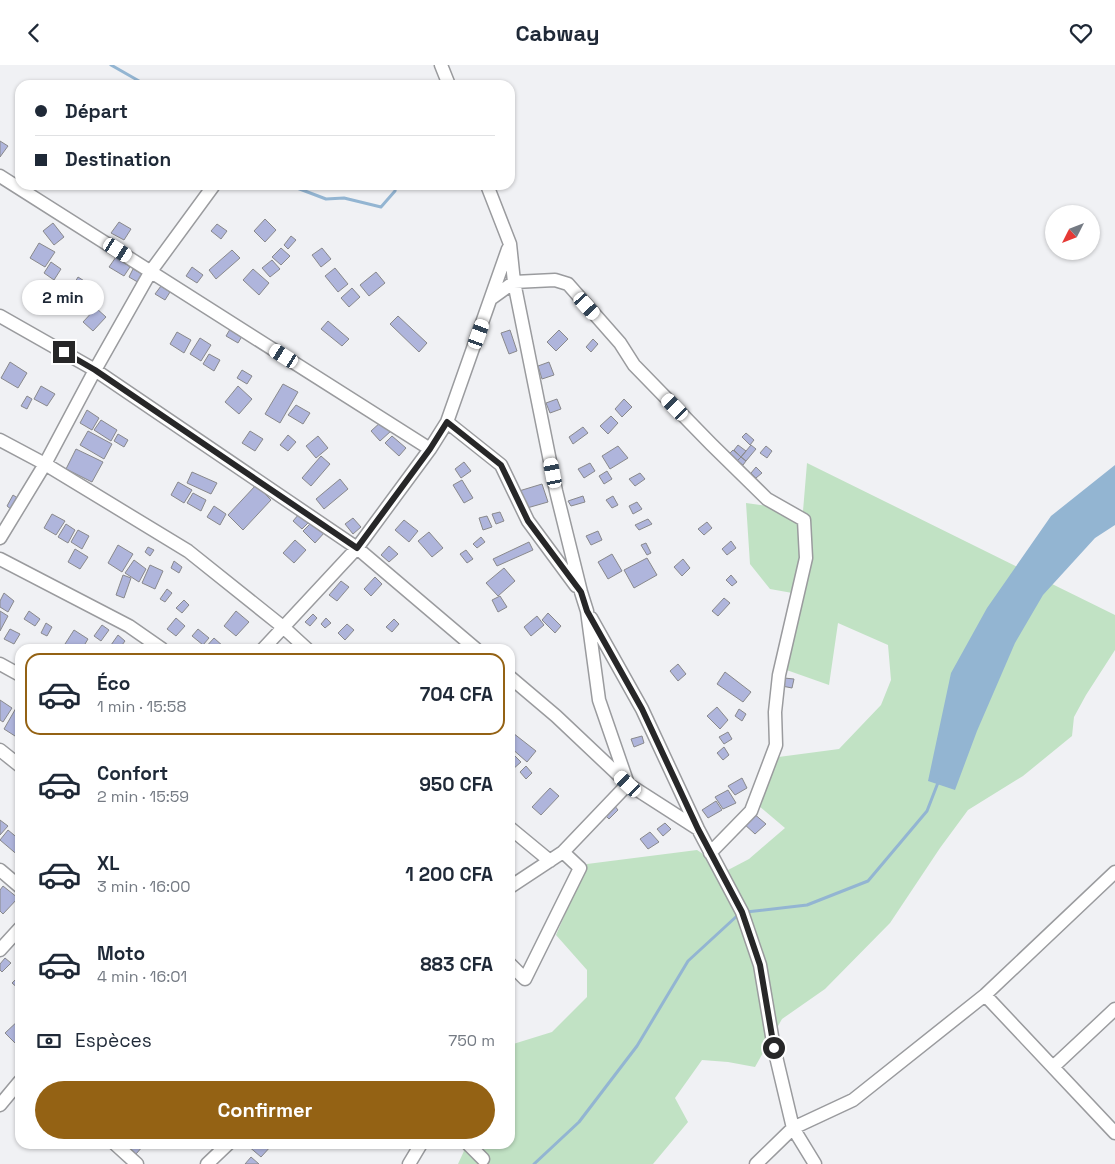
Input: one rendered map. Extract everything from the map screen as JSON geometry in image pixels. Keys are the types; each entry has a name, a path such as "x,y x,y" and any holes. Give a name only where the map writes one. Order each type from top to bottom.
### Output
{"street":[{"path":"441,65 447,80"},
{"path":"0,175 15,185"},
{"path":"24,190 430,449"},
{"path":"0,538 45,464 151,271 210,190"},
{"path":"489,190 510,244 514,282 556,491 587,611 599,700 628,784"},
{"path":"268,644 357,548 430,449 447,422 510,244"},
{"path":"492,298 514,282 555,280 568,284 620,343 634,365 710,443 767,499 804,520 806,559 779,675 775,712 776,745 751,811 710,853"},
{"path":"0,316 95,370 357,548 470,644"},
{"path":"447,422 501,465 528,521 581,592"},
{"path":"0,440 45,464 188,551 302,644"},
{"path":"0,559 129,626 155,644"},
{"path":"587,611 642,709 698,829 742,912 760,965 774,1048 793,1128 815,1164"},
{"path":"0,664 15,672"},
{"path":"515,681 556,716 628,784 698,829"},
{"path":"0,750 15,762"},
{"path":"515,884 563,852 628,784"},
{"path":"515,832 550,861"},
{"path":"515,969 525,979 580,867 563,852"},
{"path":"0,870 15,883"},
{"path":"756,1164 793,1128 853,1100 985,995 1115,872"},
{"path":"0,950 15,934"},
{"path":"985,995 1115,1133"},
{"path":"1053,1067 1115,1009"},
{"path":"0,1105 15,1087"},
{"path":"120,1149 137,1164"},
{"path":"207,1164 223,1149"},
{"path":"409,1164 418,1149"},
{"path":"473,1149 483,1159"}],"green space":[{"path":"807,463 1115,615 1115,650 1074,717 1072,736 1023,776 968,810 890,923 825,989 782,1019 755,1067 702,1060 675,1098 688,1122 653,1164 458,1164 464,1151 463,1149 515,1149 515,1043 552,1032 587,997 587,970 556,935 587,864 697,850 728,870 749,859 785,828 759,806 771,758 839,749 881,705 891,680 888,645 838,623 829,685 778,667 798,594 770,589 750,564 746,503 803,511"}],"water":[{"path":"1115,465 1115,525 1095,538 1043,595 1015,643 977,731 955,790 928,781 951,673 987,608 1051,516"}],"building":[{"path":"0,141 8,146 0,157"},
{"path":"265,219 276,230 265,242 254,231"},
{"path":"119,222 131,229 124,240 111,233"},
{"path":"53,223 64,237 54,245 43,231"},
{"path":"217,224 227,231 221,239 211,231"},
{"path":"291,236 296,240 288,249 284,245"},
{"path":"39,243 55,252 45,267 30,258"},
{"path":"281,248 290,256 281,265 272,257"},
{"path":"322,248 331,259 321,267 312,255"},
{"path":"232,250 240,258 216,279 209,270"},
{"path":"116,257 130,267 124,276 109,267"},
{"path":"272,260 280,269 270,277 262,268"},
{"path":"51,262 61,269 54,280 44,273"},
{"path":"192,267 203,275 197,283 186,276"},
{"path":"335,268 348,284 338,292 325,276"},
{"path":"133,269 146,276 141,284 129,277"},
{"path":"253,269 269,283 259,295 243,280"},
{"path":"376,272 385,283 369,296 360,285"},
{"path":"78,277 89,284 83,295 71,289"},
{"path":"161,286 170,292 165,300 155,294"},
{"path":"352,288 360,297 349,307 341,298"},
{"path":"73,294 85,302 78,314 66,307"},
{"path":"96,308 106,317 93,331 83,322"},
{"path":"398,316 427,343 419,352 390,324"},
{"path":"328,321 349,339 342,346 321,329"},
{"path":"232,326 244,333 238,343 226,336"},
{"path":"510,330 517,351 509,354 501,333"},
{"path":"559,330 568,339 556,351 547,342"},
{"path":"177,332 191,340 184,353 170,344"},
{"path":"200,338 211,345 201,361 190,354"},
{"path":"593,339 598,344 591,352 586,347"},
{"path":"209,354 220,360 214,371 203,364"},
{"path":"10,362 27,373 18,388 1,378"},
{"path":"549,362 554,375 542,379 538,366"},
{"path":"242,370 252,376 247,384 237,378"},
{"path":"283,384 298,392 280,423 265,414"},
{"path":"41,386 55,394 47,406 34,399"},
{"path":"238,386 252,399 239,414 225,402"},
{"path":"27,396 32,399 27,409 21,406"},
{"path":"557,399 561,409 550,413 546,403"},
{"path":"624,399 632,407 622,417 615,409"},
{"path":"296,405 310,413 303,424 288,415"},
{"path":"87,410 99,418 92,430 80,423"},
{"path":"611,416 618,423 608,434 600,426"},
{"path":"101,420 117,430 111,441 94,430"},
{"path":"382,421 391,431 380,441 371,431"},
{"path":"583,427 588,433 573,444 569,437"},
{"path":"88,431 112,444 104,459 80,445"},
{"path":"250,431 263,439 255,451 242,443"},
{"path":"746,433 754,440 750,445 742,437"},
{"path":"118,434 128,440 124,447 114,441"},
{"path":"288,435 296,442 288,451 280,445"},
{"path":"318,436 328,448 316,458 306,446"},
{"path":"392,436 406,448 399,456 385,443"},
{"path":"738,445 746,451 741,457 734,450"},
{"path":"751,445 756,449 746,461 741,457"},
{"path":"618,446 628,458 610,469 602,456"},
{"path":"766,446 772,451 767,458 760,453"},
{"path":"76,449 103,462 92,482 66,469"},
{"path":"733,450 741,457 737,461 729,454"},
{"path":"321,456 330,464 311,486 302,478"},
{"path":"741,457 746,461 743,465 737,461"},
{"path":"464,462 471,471 461,478 455,469"},
{"path":"590,463 595,471 584,478 578,469"},
{"path":"756,467 762,473 756,478 751,473"},
{"path":"607,471 612,479 604,484 599,476"},
{"path":"192,472 217,483 211,494 187,483"},
{"path":"640,473 645,479 635,486 629,479"},
{"path":"340,479 348,489 324,509 316,499"},
{"path":"462,480 473,498 464,503 453,485"},
{"path":"178,482 192,490 184,503 171,495"},
{"path":"542,484 548,502 527,508 519,491"},
{"path":"256,485 271,500 243,530 228,515"},
{"path":"193,493 206,500 201,511 187,503"},
{"path":"13,495 19,499 12,510 7,506"},
{"path":"583,496 585,502 571,506 568,501"},
{"path":"613,496 618,505 612,508 606,500"},
{"path":"637,502 642,509 633,514 629,506"},
{"path":"214,506 226,514 220,525 207,517"},
{"path":"500,512 504,521 496,524 492,514"},
{"path":"52,514 65,521 56,535 44,528"},
{"path":"299,514 309,522 302,529 293,521"},
{"path":"487,516 492,527 483,530 479,518"},
{"path":"353,518 361,527 353,534 345,524"},
{"path":"648,519 652,524 639,530 635,525"},
{"path":"404,520 418,531 409,542 395,530"},
{"path":"313,521 325,532 315,543 303,531"},
{"path":"707,522 712,528 704,535 698,529"},
{"path":"66,524 75,530 68,543 58,537"},
{"path":"78,530 89,536 82,549 71,542"},
{"path":"598,531 602,540 591,545 586,536"},
{"path":"429,532 443,548 432,557 418,541"},
{"path":"481,537 485,542 477,548 473,544"},
{"path":"295,540 306,550 294,563 283,553"},
{"path":"731,541 736,548 727,555 722,549"},
{"path":"529,542 533,550 497,566 493,559"},
{"path":"646,543 651,553 647,555 641,545"},
{"path":"118,545 133,554 122,572 108,563"},
{"path":"389,546 398,554 389,562 381,555"},
{"path":"148,547 154,550 150,556 145,552"},
{"path":"75,549 88,557 80,569 68,562"},
{"path":"466,550 473,559 467,563 460,554"},
{"path":"612,554 622,571 608,579 598,562"},
{"path":"647,558 657,575 634,588 624,570"},
{"path":"683,559 690,568 682,576 674,567"},
{"path":"134,560 146,569 139,582 125,573"},
{"path":"174,561 182,567 179,573 171,568"},
{"path":"150,565 163,571 155,589 142,583"},
{"path":"504,568 515,581 498,596 486,583"},
{"path":"123,575 131,578 124,598 116,595"},
{"path":"731,575 737,582 732,586 726,580"},
{"path":"375,577 382,584 371,596 364,589"},
{"path":"341,581 349,587 337,601 329,595"},
{"path":"167,589 172,593 165,602 160,599"},
{"path":"4,593 14,601 8,612 0,607 0,601"},
{"path":"500,596 507,607 498,612 492,600"},
{"path":"724,598 730,603 718,616 712,611"},
{"path":"184,600 189,605 182,613 176,608"},
{"path":"0,611 8,616 0,631"},
{"path":"29,611 40,619 35,626 24,619"},
{"path":"236,611 249,622 236,636 224,626"},
{"path":"548,613 561,626 555,633 542,620"},
{"path":"313,614 317,618 310,626 305,622"},
{"path":"537,616 544,625 531,636 524,627"},
{"path":"176,618 185,626 176,636 167,629"},
{"path":"326,618 331,623 325,628 321,624"},
{"path":"394,619 399,624 392,632 386,627"},
{"path":"46,623 52,627 47,636 41,633"},
{"path":"347,624 354,630 345,640 338,633"},
{"path":"102,625 109,630 101,641 94,636"},
{"path":"10,629 20,634 14,644 4,639"},
{"path":"198,629 209,638 202,644 192,636"},
{"path":"74,630 88,639 85,644 65,644"},
{"path":"118,635 125,641 123,644 112,644"},
{"path":"214,638 221,644 209,644"},
{"path":"678,664 686,674 678,681 670,671"},
{"path":"725,672 751,692 743,702 717,684"},
{"path":"784,678 794,679 792,688 782,686"},
{"path":"0,700 12,708 3,722 0,720"},
{"path":"717,707 728,720 720,729 707,716"},
{"path":"739,709 746,714 742,721 735,716"},
{"path":"15,710 15,736 4,729"},
{"path":"728,732 732,739 724,744 719,737"},
{"path":"515,735 536,751 527,762 515,751"},
{"path":"642,736 644,743 634,747 631,739"},
{"path":"724,747 729,755 723,760 717,753"},
{"path":"515,756 521,762 515,767"},
{"path":"526,766 532,773 526,779 520,772"},
{"path":"742,778 747,788 735,795 728,786"},
{"path":"550,788 559,796 541,815 532,807"},
{"path":"728,790 736,803 723,809 715,797"},
{"path":"716,801 722,810 708,818 702,810"},
{"path":"614,805 618,810 609,819 604,814"},
{"path":"753,813 766,824 755,834 743,823"},
{"path":"0,820 8,826 0,835"},
{"path":"665,823 671,829 663,836 657,829"},
{"path":"8,830 15,836 15,853 0,840"},
{"path":"650,832 659,842 648,849 640,839"},
{"path":"3,886 15,896 15,901 3,914 0,911 0,890"},
{"path":"5,958 11,963 2,972 0,964"},
{"path":"15,1024 15,1043 5,1033"},
{"path":"131,1149 140,1149 136,1154"},
{"path":"252,1149 268,1149 261,1157"},
{"path":"251,1157 259,1164 245,1164"}],"waterway":[{"path":"111,65 137,80"},
{"path":"302,190 326,199 344,198 381,207 395,190"},
{"path":"746,912 807,905 868,881 927,811 939,780"},
{"path":"534,1164 579,1122 637,1046 688,961 738,915"}],"route":[{"path":"64,352 95,370 357,548 430,449 447,422 501,465 528,521 581,592 587,611 642,709 698,829 742,912 760,965 774,1048"}]}
